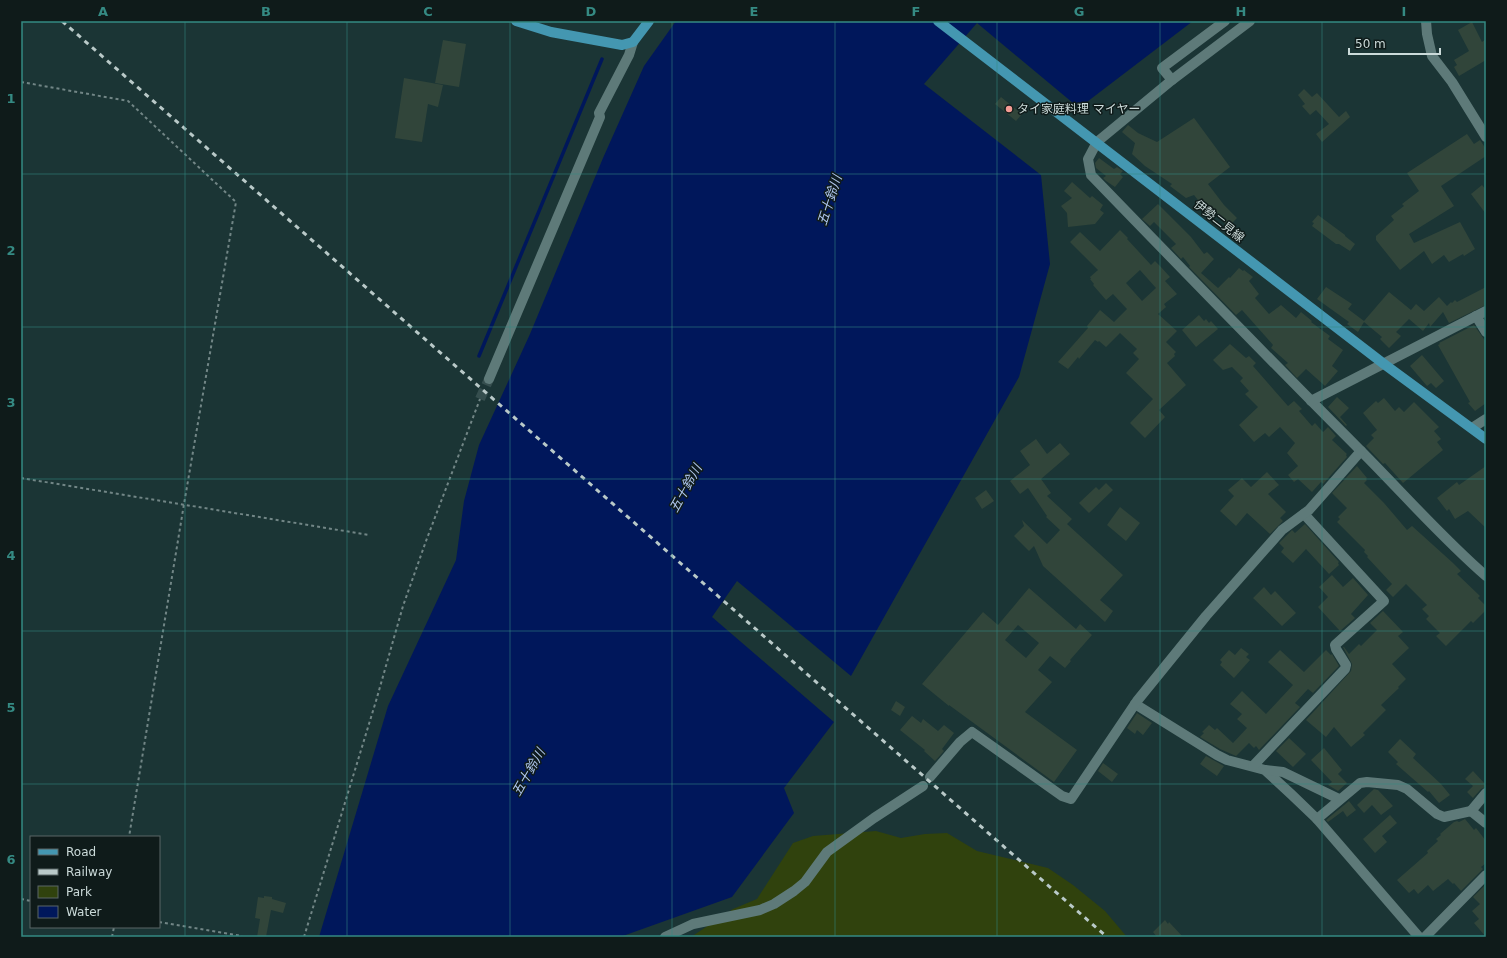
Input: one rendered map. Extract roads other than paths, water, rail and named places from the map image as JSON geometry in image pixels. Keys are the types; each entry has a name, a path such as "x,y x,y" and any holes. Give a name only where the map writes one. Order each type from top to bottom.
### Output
{"main road":[{"path":"516,21 551,32 622,45 633,42 649,21"},
{"name":"伊勢二見線","path":"938,21 1384,364 1486,439"}],"street":[{"path":"1172,80 1162,68 1225,21"},
{"path":"1250,21 1172,80 1096,142 1088,159 1091,175 1458,552 1486,576"},
{"path":"1426,21 1427,34 1432,56 1452,82 1486,137"},
{"path":"489,379 600,117 599,113 629,55 633,42"},
{"path":"1311,401 1486,311"},
{"path":"1476,316 1486,332"},
{"path":"1472,428 1486,419"},
{"path":"930,777 960,742 972,732 1062,796 1071,799 1135,704 1206,616 1282,530 1304,514 1361,451"},
{"path":"1253,766 1346,669 1346,665 1335,645 1384,601 1304,514"},
{"path":"1135,704 1227,760 1265,770 1283,772 1340,799"},
{"path":"1265,770 1317,819 1419,937"},
{"path":"1317,819 1360,783 1366,782 1398,785 1407,789 1437,814 1444,817 1451,817 1471,811 1486,792"},
{"path":"665,937 693,924 760,910 774,904 800,886 827,852 874,818 923,786"},
{"path":"1471,811 1486,822"},
{"path":"1425,937 1486,874"}],"water":[{"name":"五十鈴川","path":"676,21 1193,21 1079,108 977,23 924,84 1041,175 1050,264 1019,377 851,676 737,581 712,617 834,722 784,788 794,813 732,897 620,937 319,937 388,706 456,560 464,501 479,445 530,334 603,158 644,66"}],"waterway":[{"path":"479,356 602,59"}],"tunnel":[{"path":"480,399 489,379"}],"railway":[{"path":"62,21 1107,937"}],"place":[{"name":"タイ家庭料理 マイヤー","path":"1009,109"}]}
